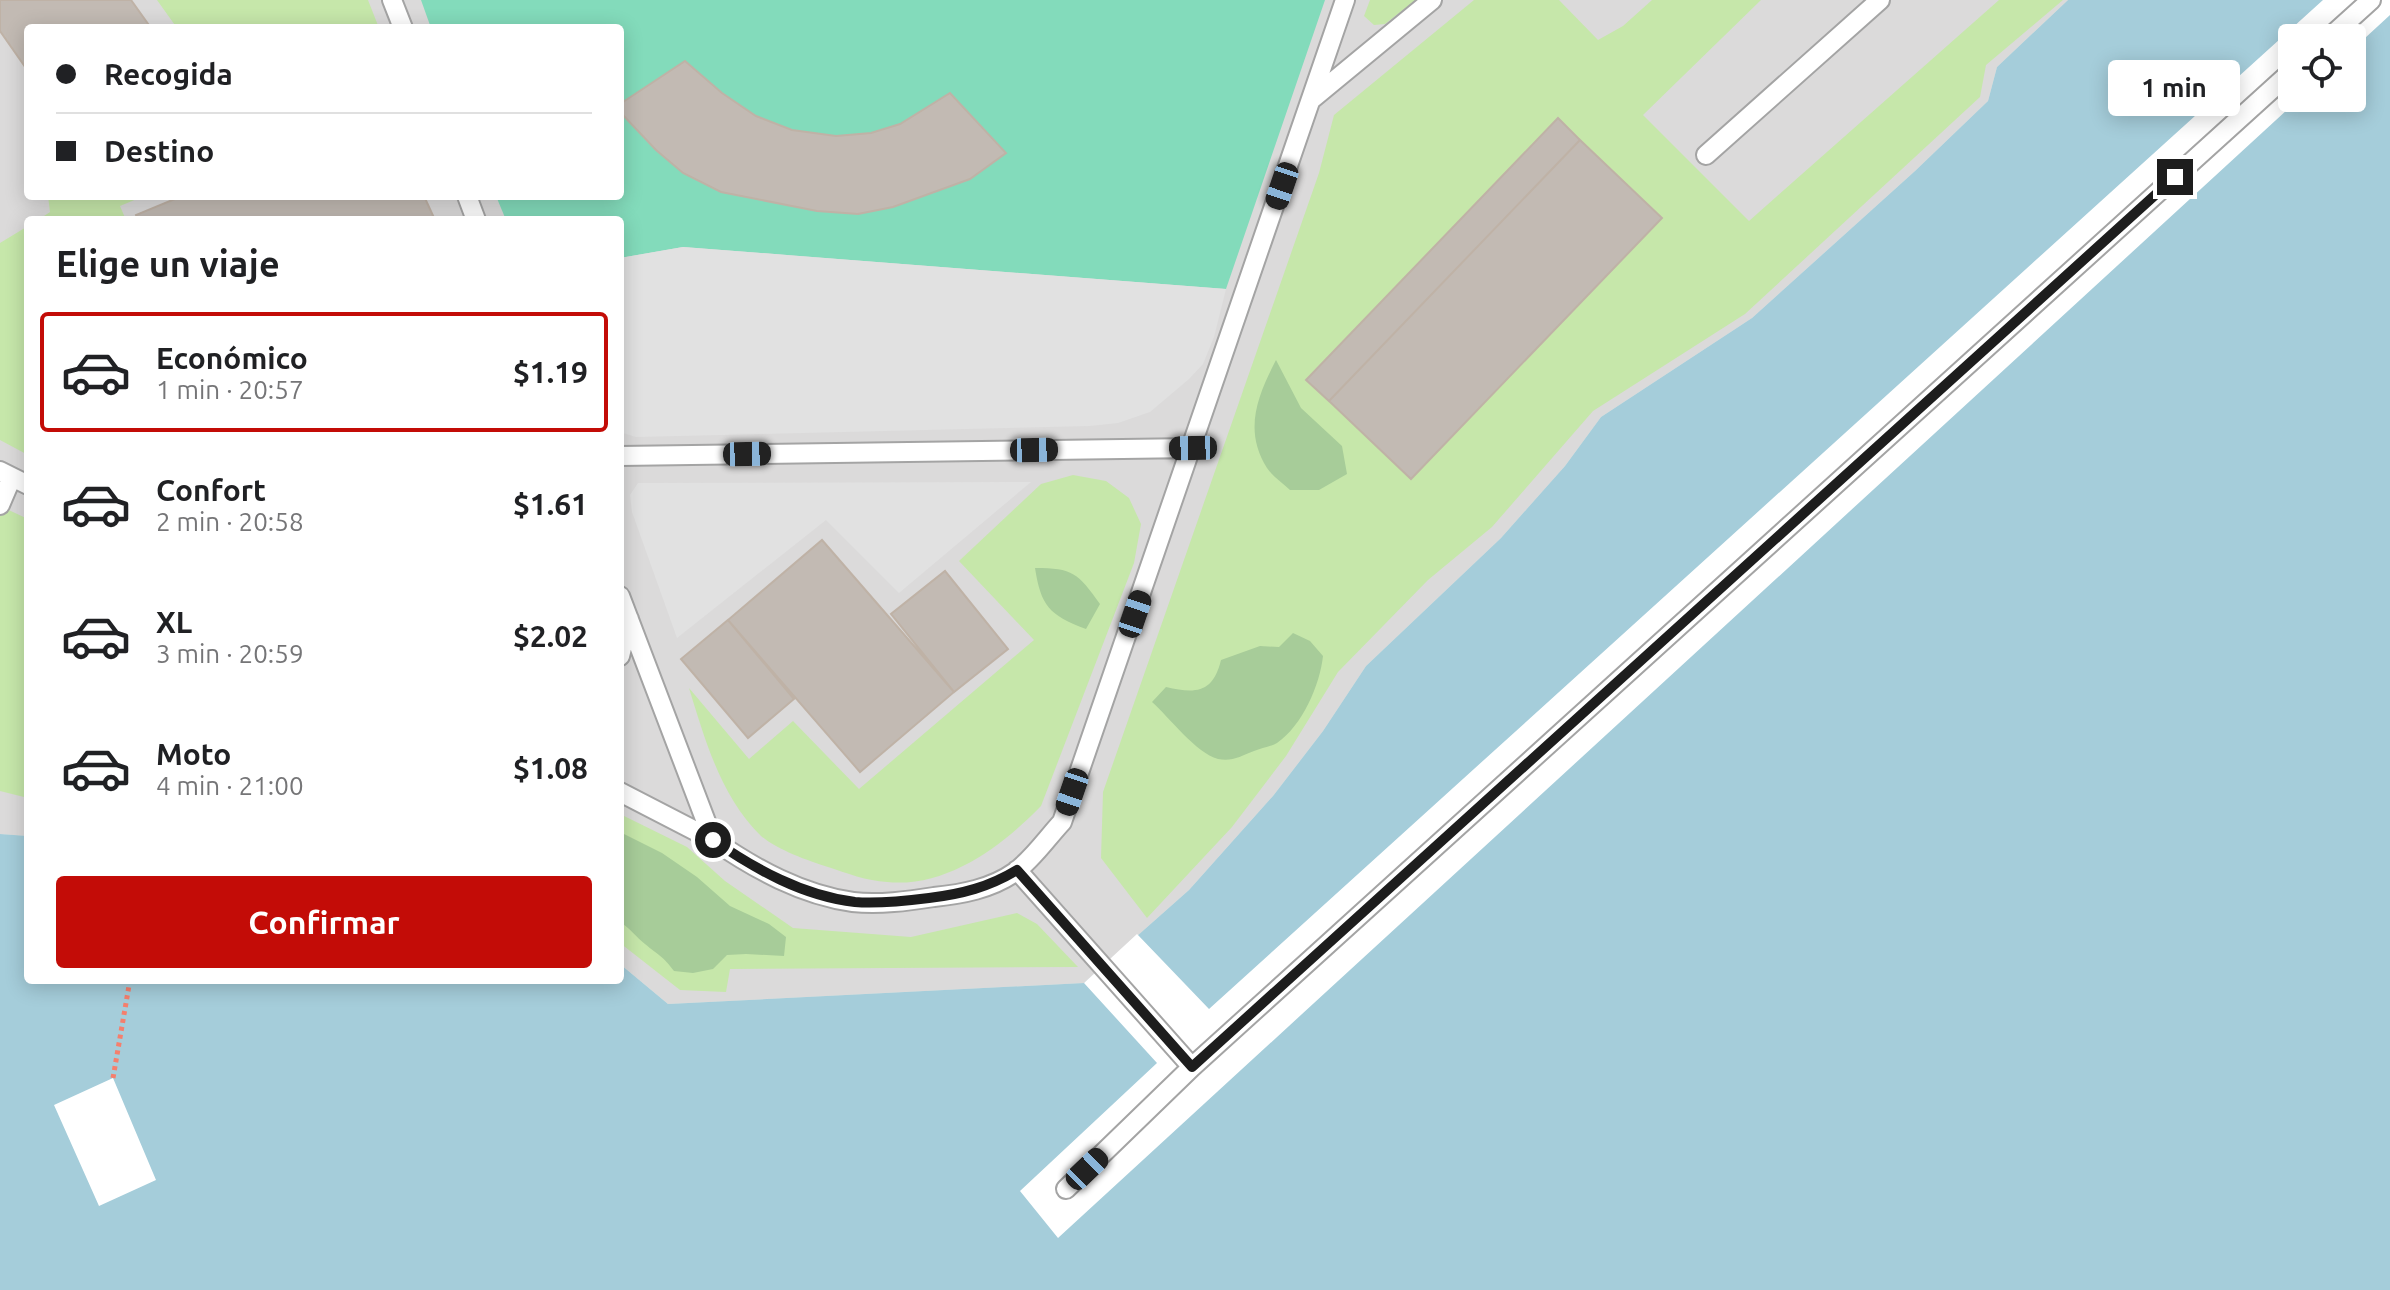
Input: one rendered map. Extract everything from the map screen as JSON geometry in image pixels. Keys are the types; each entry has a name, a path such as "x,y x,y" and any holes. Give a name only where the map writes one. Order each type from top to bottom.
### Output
{"lane":[{"path":"392,0 401,24"},
{"path":"624,794 713,840 744,862 799,888 854,902 905,901 960,894 992,885 1017,870 1062,822 1345,0"},
{"path":"1312,99 1432,0"},
{"path":"1706,155 1880,0"},
{"path":"2344,24 2371,0"},
{"path":"1066,1189 1192,1067 2278,84"},
{"path":"624,456 1193,448"},
{"path":"0,505 13,477"},
{"path":"624,606 713,840"},
{"path":"624,640 629,619"},
{"path":"1017,870 1192,1067"}],"path":[{"path":"113,1078 129,984"}],"shaded area":[{"path":"0,0 2068,0 1997,67 1988,101 1752,318 1601,417 1565,466 1501,538 1366,666 1323,731 1273,796 1189,890 1084,983 668,1004 624,967 624,216 24,216 24,836 0,834"},
{"path":"683,247 1226,289 1214,337 1203,364 1150,412 1118,423 636,437 624,433 624,257"},
{"path":"1031,482 899,593 826,520 677,638 632,512 630,495 638,483"}],"green space":[{"path":"157,0 368,0 377,24 174,24"},
{"path":"421,0 1325,0 1226,289 683,247 624,257 624,216 504,216 498,200 624,200 624,24 430,24"},
{"path":"1370,0 1416,0 1385,24 1374,25 1364,16"},
{"path":"1474,0 1559,0 1598,40 1623,26 1652,0 1761,0 1643,115 1749,221 1999,0 2063,0 1986,65 1980,97 1745,314 1593,411 1492,527 1428,580 1338,672 1286,756 1232,827 1147,918 1101,858 1103,792 1319,173 1334,115"},
{"path":"48,200 134,200 120,206 124,216 44,216 50,212"},
{"path":"24,228 24,453 0,440 0,243"},
{"path":"1276,360 1301,408 1342,446 1347,474 1319,490 1290,490 1269,471 1260,454 1256,440 1256,413"},
{"path":"1073,475 1106,481 1129,498 1141,524 1134,563 1041,806 1009,836 972,861 931,878 909,882 879,881 849,874 793,854 761,836 747,821 725,786 708,747 689,688 749,759 793,721 859,789 1034,640 959,561 1041,484"},
{"path":"0,506 24,517 24,797 0,791"},
{"path":"1035,568 1066,571 1086,585 1100,604 1086,629 1063,619 1049,608 1040,592"},
{"path":"1293,633 1310,641 1323,656 1314,692 1302,716 1286,736 1274,744 1236,758 1218,759 1201,750 1152,702 1166,687 1186,690 1202,688 1213,679 1221,660 1260,646 1279,647"},
{"path":"624,816 687,847 725,881 793,928 911,937 1017,913 1037,924 1078,967 730,969 726,992 680,990 624,946"},
{"path":"624,834 662,853 697,877 730,906 769,924 786,937 784,956 727,955 713,969 693,973 674,971 624,925"}],"water":[{"path":"2068,0 2390,0 2390,1290 0,1290 0,834 24,836 24,984 624,984 624,967 668,1004 1084,983 1189,890 1273,796 1323,731 1366,666 1501,538 1565,466 1601,417 1752,318 1988,101 1997,67"}],"pier":[{"path":"2323,0 2390,0 2390,15 2366,37 2366,24 2297,24"},
{"path":"2278,41 2278,112 2285,112 1058,1238 1020,1191 1157,1063 1084,983 1137,934 1209,1009"},
{"path":"113,1078 156,1180 99,1206 54,1105"}],"building":[{"path":"0,0 131,0 148,24 24,24 24,65 0,31"},
{"path":"685,61 722,93 756,116 792,130 836,136 871,133 900,124 950,93 1006,153 970,179 893,207 858,214 817,211 721,192 683,173 624,116 624,101"},
{"path":"1558,118 1580,140 1329,401 1306,380"},
{"path":"1580,140 1662,218 1411,479 1329,401"},
{"path":"172,200 426,200 433,216 136,216"},
{"path":"822,540 954,692 860,772 728,620"},
{"path":"945,571 1008,649 954,692 891,614"},
{"path":"728,620 794,699 748,738 681,659"}],"route":[{"path":"713,840 744,862 799,888 854,902 905,901 960,894 992,885 1017,870 1192,1067 2175,177"}]}
